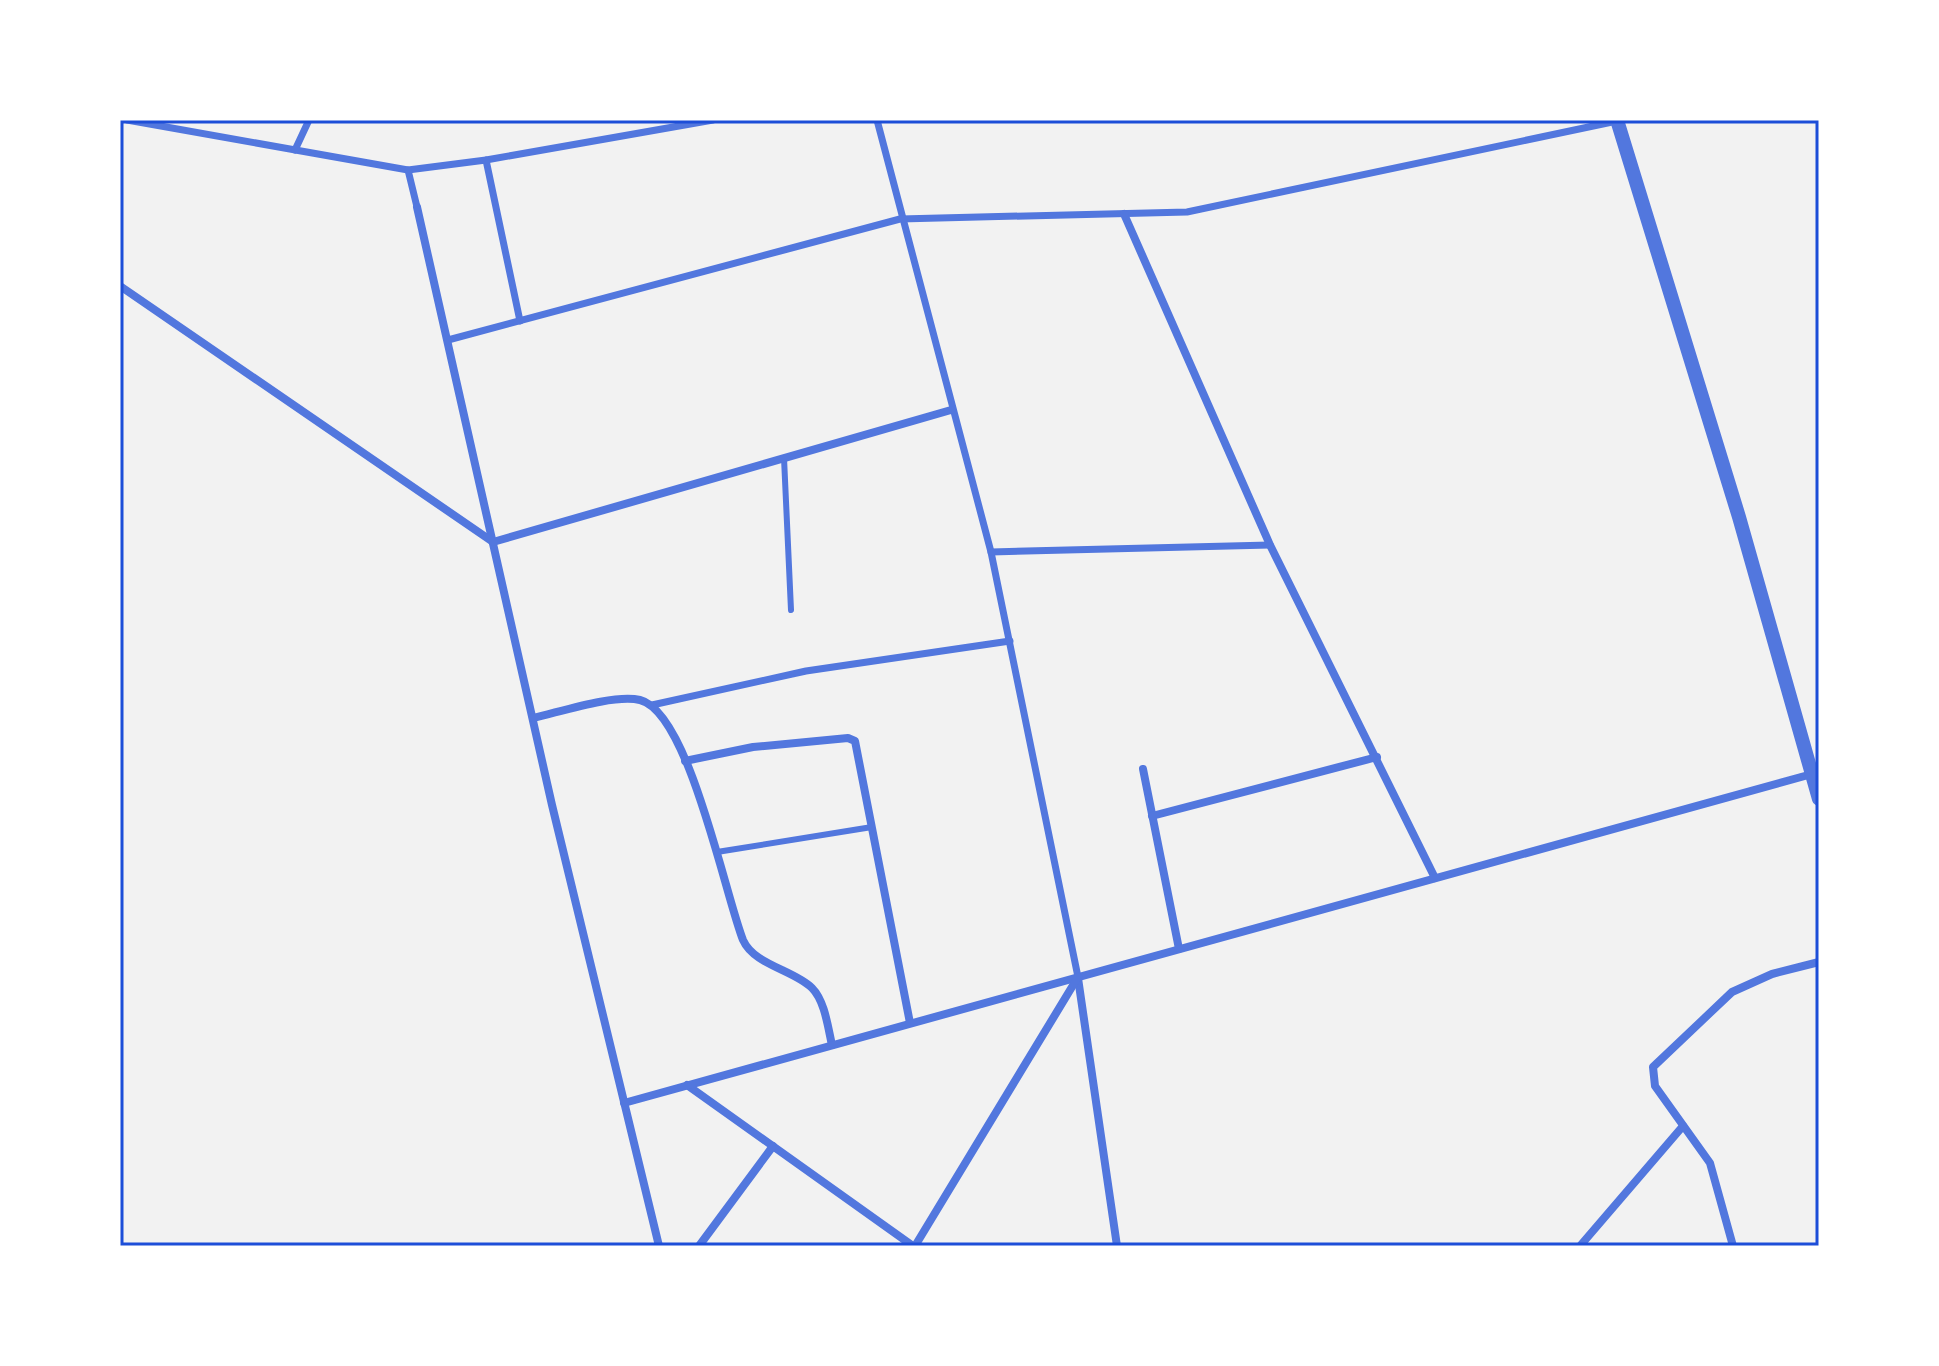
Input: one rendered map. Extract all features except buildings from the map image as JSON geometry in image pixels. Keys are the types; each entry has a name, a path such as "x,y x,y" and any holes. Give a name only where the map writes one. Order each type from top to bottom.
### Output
{"street":[{"path":"133,120 408,170 486,160 713,120"},
{"path":"295,150 309,120"},
{"path":"877,120 900,219 991,552 1010,641 1078,977 1117,1246"},
{"path":"448,340 900,219 1187,212 1618,120 1739,517 1819,799"},
{"path":"486,160 520,321"},
{"path":"408,170 533,718 659,1246"},
{"path":"1124,214 1270,545 1435,878"},
{"path":"120,286 493,542"},
{"path":"493,542 951,410"},
{"path":"991,552 1270,545"},
{"path":"652,705 806,671 1010,641"},
{"path":"533,718 622,700 639,700 652,705 672,729 685,761 748,948 814,989 832,1045"},
{"path":"685,761 753,747 848,738 855,741 910,1023"},
{"path":"1152,816 1377,757"},
{"path":"1143,769 1179,949"},
{"path":"624,1103 1812,774"},
{"path":"1733,1246 1710,1163 1655,1086 1653,1067 1732,992 1772,974 1819,962"},
{"path":"687,1085 914,1246 1078,977"},
{"path":"1580,1246 1683,1126"},
{"path":"699,1246 773,1146"}],"lane":[{"path":"784,458 791,610"},
{"path":"717,852 872,827"}]}
